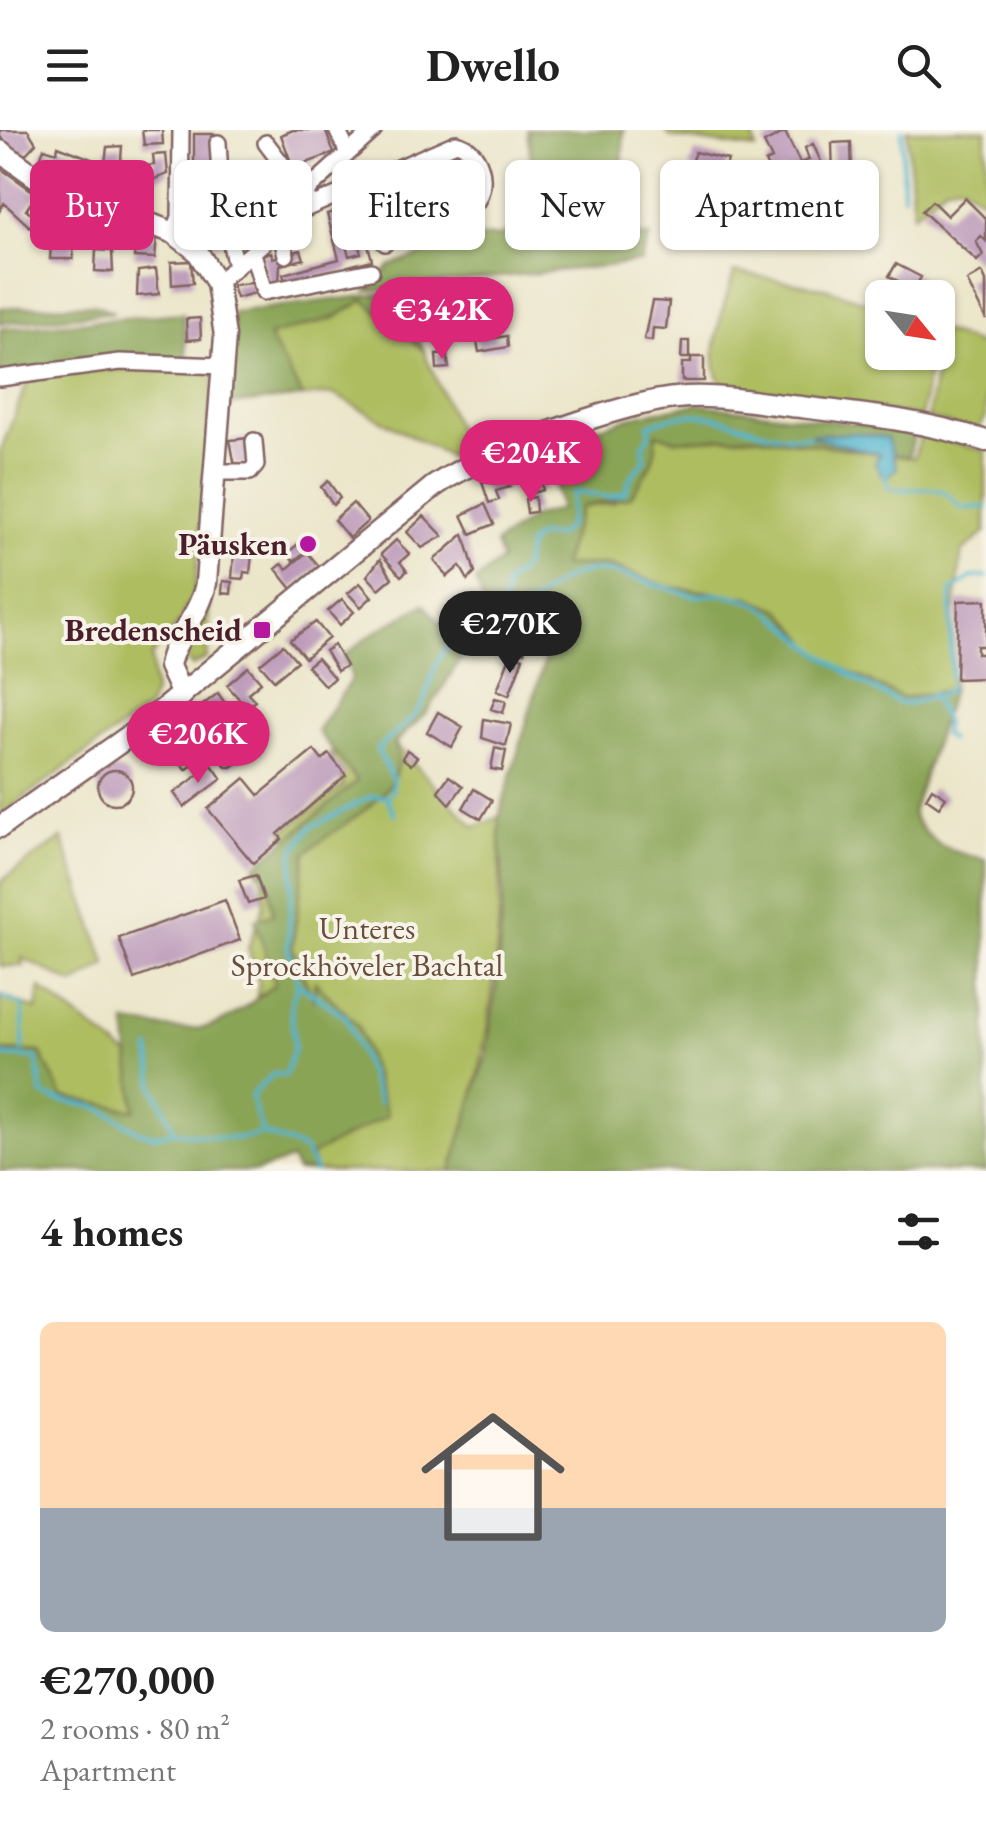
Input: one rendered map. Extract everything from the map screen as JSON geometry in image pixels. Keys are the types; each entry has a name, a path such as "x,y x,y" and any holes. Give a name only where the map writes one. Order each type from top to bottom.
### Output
{"main road":[{"path":"0,150 46,184 174,233"},
{"path":"182,695 168,666 203,597 223,366 224,307 218,283 196,250"},
{"path":"0,827 182,695 444,479 474,462 607,415 674,398 718,398 922,423 986,441"}],"street":[{"path":"181,130 181,160"},
{"path":"337,130 348,154"},
{"path":"312,196 374,130"},
{"path":"218,143 222,205 236,268"},
{"path":"266,143 279,160"},
{"path":"418,160 456,143 467,146 477,160"},
{"path":"218,283 255,250"},
{"path":"285,250 286,255"},
{"path":"252,253 264,292 371,271"},
{"path":"0,378 120,362 223,366"},
{"path":"215,472 250,472 256,465 254,441"}],"green space":[{"path":"527,130 624,130 623,160 531,160"},
{"path":"666,130 752,130 756,149 670,137"},
{"path":"907,130 986,130 986,201 958,183 946,186 913,214"},
{"path":"505,233 505,250 640,250 640,235 650,237 641,262 367,291 390,266 435,250 485,250 485,237"},
{"path":"734,272 825,288 865,301 865,370 928,370 921,417 726,388 715,364 721,315"},
{"path":"397,292 425,351 364,300 334,318 268,336 303,397 228,405 233,312"},
{"path":"364,300 424,351 469,456 454,459 333,394 303,397 267,336 335,318"},
{"path":"93,304 114,312 0,323 0,308"},
{"path":"183,313 187,361 0,375 0,329"},
{"path":"955,336 986,347 986,417 977,432 928,418 936,370 955,370"},
{"path":"83,369 214,372 195,589 180,621 151,657 154,693 147,709 0,815 0,452 29,378"},
{"path":"696,404 915,431 909,457 755,436 677,440 656,433 653,459 630,497 581,507 562,566 606,565 669,587 749,598 781,610 815,650 834,664 903,699 952,689 912,813 925,833 942,846 986,859 986,1171 451,1171 486,1055 496,988 503,895 499,817 558,614 529,611 504,637 467,649 428,711 395,743 398,761 394,778 384,792 306,853 292,948 313,998 315,982 358,1026 387,1116 309,1156 316,1171 297,1171 291,1160 256,1171 0,1171 0,1052 40,1052 63,1097 135,1110 126,1023 174,1029 207,1027 236,1013 275,984 255,919 273,914 269,885 255,866 357,781 317,731 352,678 344,656 372,634 424,604 449,633 487,615 476,581 501,560 495,544 533,517 560,509 552,470 572,460 567,438 634,416"},
{"path":"655,433 677,440 755,436 914,458 921,434 986,451 986,532 962,552 953,618 952,689 904,699 834,664 815,650 782,611 749,597 669,587 607,565 562,566 581,507 614,503"},
{"path":"209,604 207,658 192,666 183,656"},
{"name":"Unteres Sprockhöveler Bachtal","path":"393,742 475,827 499,817 497,952 485,1040 454,1171 316,1171 255,1006 259,983 248,948 264,905 262,865 289,844 284,831 344,785 330,754"},
{"path":"62,838 107,965 74,984 22,958 24,966 0,966 0,882"},
{"path":"40,988 129,1056 136,1111 62,1097 40,1052 0,1051 0,995 37,1010"}],"water":[{"path":"858,433 887,438 897,468 885,478 875,464 879,454 806,435"}],"building":[{"path":"0,130 28,130 36,143 23,157 0,137"},
{"path":"142,130 162,130 163,144 144,145"},
{"path":"293,130 325,130 334,153 312,161 290,160 281,135"},
{"path":"785,132 799,160 770,160 764,143"},
{"path":"194,134 215,134 215,160 194,160"},
{"path":"851,142 852,160 832,160 832,143"},
{"path":"813,144 820,160 809,160 805,148"},
{"path":"58,146 94,160 40,160 44,148 57,152"},
{"path":"122,146 121,160 105,160 107,147"},
{"path":"695,152 728,160 692,160"},
{"path":"166,154 168,174 154,179 154,160 153,155"},
{"path":"0,168 30,189 26,210 30,212 30,227 4,203 0,210"},
{"path":"965,198 986,219 986,241 981,236 976,241 983,255 977,261 922,211 932,201 947,216"},
{"path":"157,237 155,258 134,257 135,250 154,250"},
{"path":"51,250 73,250 73,259 50,259"},
{"path":"96,250 112,251 113,272 95,271"},
{"path":"301,250 304,259 280,265 279,283 269,285 261,255 271,252 273,258"},
{"path":"337,250 347,250 349,256 361,253 360,250 369,250 372,260 348,266 350,270 286,284 283,274 339,259"},
{"path":"191,261 193,283 172,285 171,262"},
{"path":"896,264 921,277 896,280 889,276"},
{"path":"156,269 159,294 137,296 138,271"},
{"path":"982,272 986,281 986,320 967,281"},
{"path":"252,283 255,293 236,298 232,285"},
{"path":"652,301 669,302 666,329 653,328 652,341 644,340"},
{"path":"200,318 201,339 187,340 186,319"},
{"path":"427,322 454,324 452,344 425,341"},
{"path":"494,333 495,338 507,336 508,347 479,352 476,336"},
{"path":"682,341 689,341 689,358 681,358"},
{"path":"447,354 449,368 437,369 436,355"},
{"path":"691,357 704,357 704,381 682,381 682,363 691,363"},
{"path":"249,438 251,464 235,466 230,440"},
{"path":"536,464 543,490 526,495 522,482 530,479 526,467"},
{"path":"506,474 510,487 496,491 499,500 489,503 482,482"},
{"path":"328,481 340,498 333,505 321,487"},
{"path":"535,497 536,512 527,513 525,499"},
{"path":"353,503 368,521 349,538 334,520"},
{"path":"485,504 494,524 471,534 462,515"},
{"path":"424,516 443,536 422,548 407,532"},
{"path":"311,534 315,545 293,561 287,553"},
{"path":"464,534 475,573 468,580 460,566 447,577 434,560"},
{"path":"396,540 409,554 400,562 407,571 401,576 381,554"},
{"path":"228,543 253,545 250,573 244,572 243,579 232,578 234,554 227,553"},
{"path":"307,552 319,566 292,589 276,569 282,564 287,569"},
{"path":"380,559 392,578 379,589 367,576"},
{"path":"223,581 232,582 231,594 222,593"},
{"path":"360,583 372,597 361,607 348,593"},
{"path":"342,599 354,612 340,625 328,611"},
{"path":"986,600 986,646 977,646 977,654 986,654 986,678 956,679 958,601"},
{"path":"316,622 329,638 305,658 290,640"},
{"path":"515,631 529,635 524,652 510,647"},
{"path":"283,645 297,661 274,680 260,664"},
{"path":"334,645 346,666 337,671 325,651"},
{"path":"518,656 523,658 509,695 497,690 509,659 516,662"},
{"path":"317,658 334,678 325,686 307,666"},
{"path":"248,667 261,682 248,693 255,701 247,708 227,685"},
{"path":"218,693 227,706 221,711 234,727 244,720 254,733 248,738 256,749 232,767 226,767 203,730 190,739 204,756 186,770 161,738"},
{"path":"495,698 506,701 503,713 491,709"},
{"path":"438,712 463,727 452,747 427,732"},
{"path":"484,719 511,724 506,746 482,738"},
{"path":"495,748 506,751 502,771 491,769"},
{"path":"314,750 322,760 329,754 346,775 278,834 282,839 253,863 208,809 245,778 259,795"},
{"path":"407,750 417,757 411,765 402,758"},
{"path":"212,765 222,779 184,807 174,793"},
{"path":"115,770 127,775 132,787 127,799 115,804 103,799 98,787 103,775"},
{"path":"449,776 463,786 450,804 438,791"},
{"path":"932,788 946,797 939,807 926,798"},
{"path":"474,789 492,800 481,819 463,808"},
{"path":"256,875 264,899 248,904 239,880"},
{"path":"225,900 240,940 134,979 119,938"}],"waterway":[{"path":"902,130 903,196"},
{"path":"0,1055 37,1058 42,1094 96,1107 145,1133 231,1138 262,1133 251,1096 273,1074 285,1075 294,1047 291,1005 298,983 288,948 294,851 311,827 372,796 387,797 392,791 393,780 377,749 421,706 446,649 500,608 506,584 523,568 529,543 539,536 557,536 569,525 573,492 610,497 625,493 630,478 645,460 643,445 650,435 649,425 694,415 769,433 809,436"},
{"path":"885,476 889,488 937,490 953,498 960,508 986,507"},
{"path":"489,625 501,630 572,576 608,572 694,596 717,594 753,601 832,662 897,702 907,704 947,692 950,686"},
{"path":"951,678 951,592 972,577 986,577"},
{"path":"931,694 945,721 943,734 950,740"},
{"path":"387,797 395,815"},
{"path":"299,984 346,1017 380,1103"},
{"path":"0,996 23,1006 23,1051"},
{"path":"150,1049 154,1087 175,1132"},
{"path":"262,1133 305,1150 315,1171"}],"place":[{"name":"Päusken","path":"308,544"},
{"name":"Bredenscheid","path":"262,630"}]}
